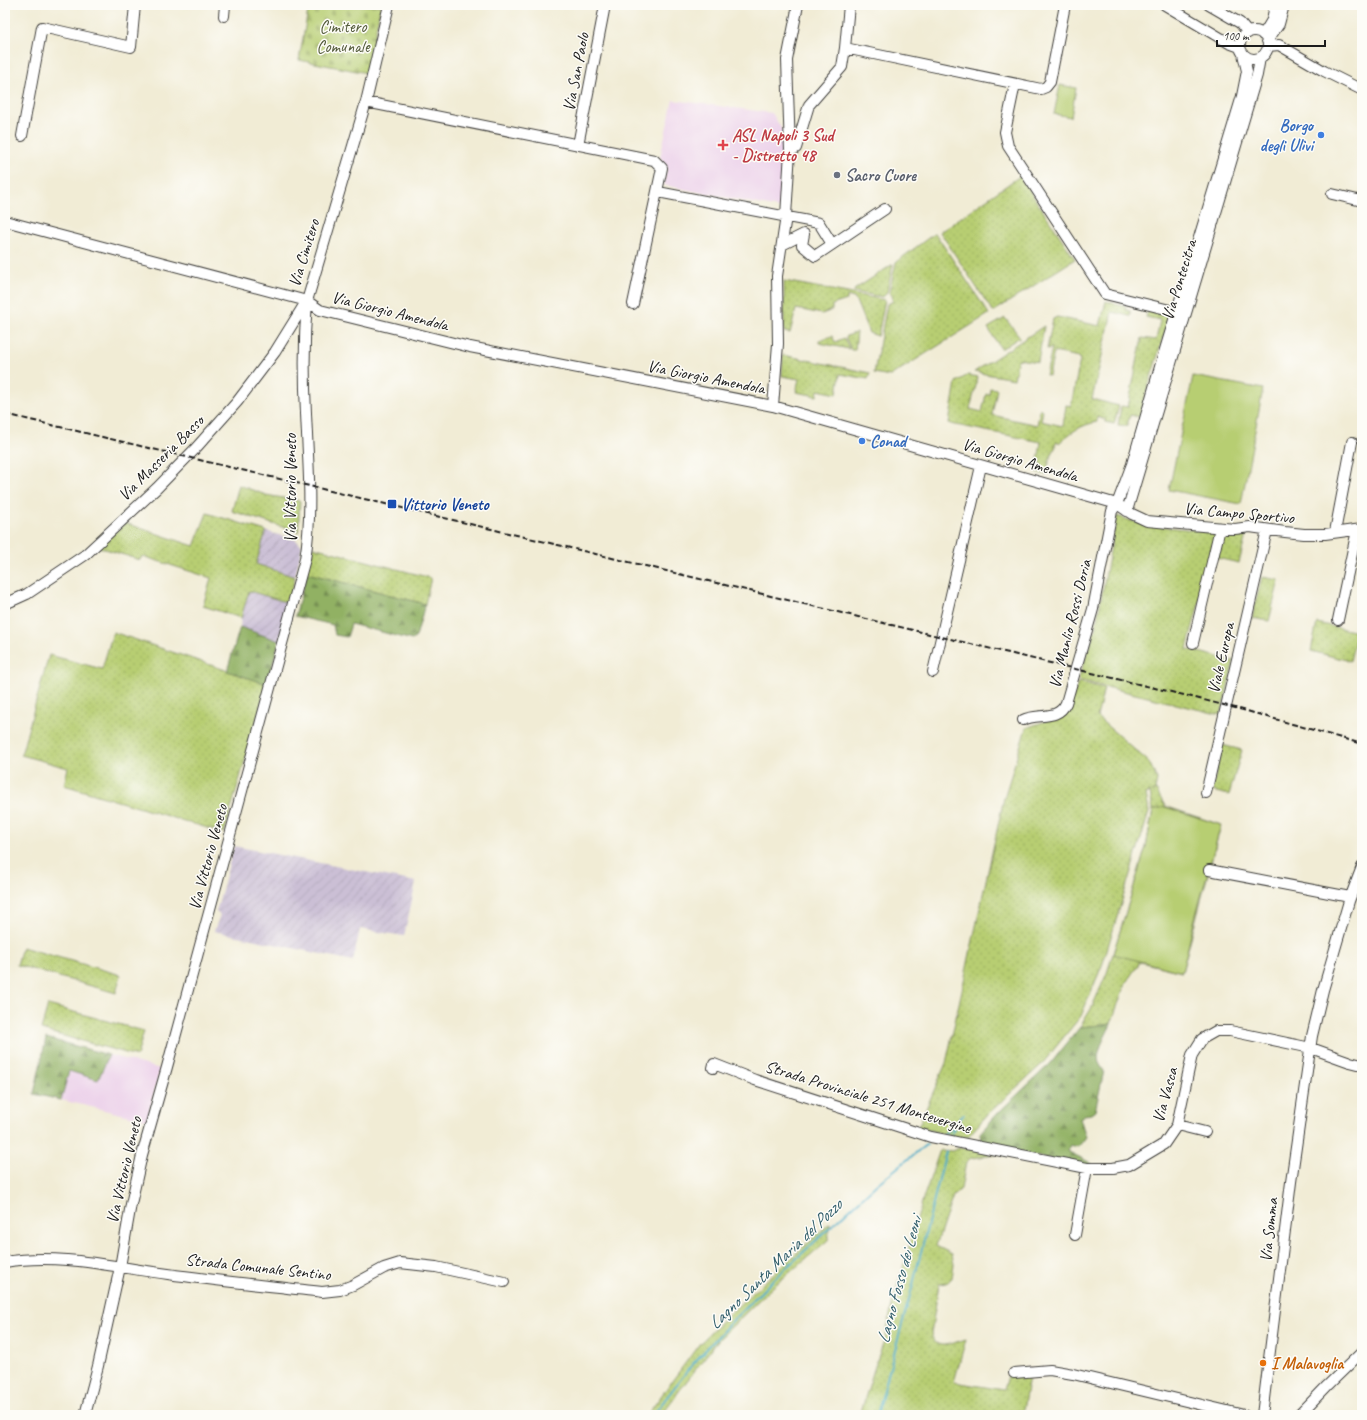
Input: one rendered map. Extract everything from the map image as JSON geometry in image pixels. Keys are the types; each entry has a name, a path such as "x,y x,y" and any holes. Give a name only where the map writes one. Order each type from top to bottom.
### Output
{"street":[{"path":"22,136 42,27 131,47 135,5"},
{"path":"224,16 225,5"},
{"name":"Via Cimitero","path":"5,221 307,301 366,102 390,5"},
{"name":"Via San Paolo","path":"578,145 605,5"},
{"path":"773,406 778,344 777,276 786,216 790,151 787,60 798,5"},
{"path":"790,151 796,148 809,105 842,67 849,5"},
{"path":"845,48 1041,89 1046,87 1050,82 1065,5"},
{"path":"1165,5 1242,50 1250,58 1260,58 1266,52 1266,40 1275,5"},
{"path":"1209,5 1240,23 1248,33"},
{"path":"1266,40 1279,24 1284,5"},
{"path":"1242,50 1240,42 1244,36 1248,33 1256,32 1266,40 1279,44 1324,71 1362,90"},
{"name":"Via Pontecitra","path":"1127,511 1242,96 1247,71 1242,50"},
{"name":"Via Pontecitra","path":"1117,504 1132,464 1181,313 1257,75 1260,58"},
{"path":"1016,84 1005,132 1008,146 1106,294 1181,313"},
{"path":"366,102 654,160 662,168 634,304"},
{"path":"658,192 819,223 832,244"},
{"path":"1332,194 1362,201"},
{"path":"782,245 804,234 802,245 815,256 885,209"},
{"name":"Via Giorgio Amendola","path":"307,301 320,310 470,347 773,406 1117,504"},
{"name":"Via Masseria Basso","path":"5,604 27,594 85,555 157,488 195,449 237,402 274,352 307,301"},
{"name":"Via Vittorio Veneto","path":"86,1415 120,1267 131,1204 142,1155 305,559 310,515 305,400 305,323 307,301"},
{"path":"1335,532 1352,442"},
{"path":"933,672 982,466"},
{"path":"1097,499 1110,497 1123,487"},
{"name":"Via Campo Sportivo","path":"1117,504 1147,521 1235,529 1246,527 1304,534 1359,530"},
{"name":"Via Manlio Rossi Doria","path":"1023,720 1032,717 1054,715 1064,708 1093,609 1112,511 1117,504"},
{"path":"1193,643 1220,528"},
{"name":"Viale Europa","path":"1206,793 1267,530"},
{"path":"1338,620 1359,530"},
{"name":"Via Somma","path":"1262,1415 1291,1182 1311,1048 1323,990 1350,897 1362,867"},
{"path":"1209,870 1350,897"},
{"name":"Via Vasca","path":"1018,1155 1087,1168 1113,1168 1129,1165 1164,1144 1177,1125 1192,1054 1202,1038 1216,1031 1230,1031 1311,1048 1362,1065"},
{"name":"Strada Provinciale 251 Montevergine","path":"713,1068 714,1064 755,1080 931,1137 1018,1155"},
{"path":"1177,1125 1205,1132"},
{"path":"1075,1235 1087,1168"},
{"name":"Strada Comunale Sentino","path":"5,1262 43,1258 70,1259 176,1275 322,1292 340,1290 353,1285 384,1268 400,1263 436,1267 504,1282"},
{"path":"1299,1415 1362,1352"},
{"path":"1014,1373 1050,1370 1073,1374 1244,1415"}],"shaded area":[{"name":"ASL Napoli 3 Sud - Distretto 48","path":"673,100 772,113 784,133 781,205 778,208 664,185 667,167 660,157"},
{"path":"266,531 296,540 302,546 295,577 256,564"},
{"path":"249,591 289,603 279,641 240,627 241,618"},
{"path":"234,846 416,882 404,936 360,929 353,961 214,931 220,915 216,912"},
{"path":"109,1055 160,1069 147,1120 61,1100 69,1071 98,1080"}],"green space":[{"name":"Cimitero Comunale","path":"309,5 381,5 367,73 299,60"},
{"path":"1060,85 1076,88 1071,117 1054,114"},
{"path":"1020,176 1075,259 993,312 940,232"},
{"path":"935,233 989,314 890,376 874,373 887,304 892,302 893,298 889,293 896,262"},
{"path":"893,264 887,292 883,297 855,292 854,290"},
{"path":"784,281 885,300 878,336 869,333 856,301 854,298 847,296 847,300 832,305 832,310 822,314 796,309 790,333 784,332"},
{"path":"1106,301 1126,307 1126,310 1130,311 1130,316 1112,312 1092,399 1119,406 1114,424 1105,422 1105,419 1097,417 1097,422 1076,430 1059,443 1057,441 1050,458 1046,475 1036,472 1037,467 1040,467 1041,462 1038,461 1041,442 949,423 956,382 968,375 978,377 970,409 982,412 986,394 989,395 990,388 997,389 992,415 1037,425 1040,409 1043,410 1041,421 1063,426 1066,405 1071,406 1080,360 1079,357 1054,352 1049,376 1046,375 1052,348 1047,349 1053,319 1057,317 1100,326"},
{"path":"1148,311 1166,315 1169,318 1139,417 1130,415 1127,426 1118,425 1121,406 1128,407 1142,338 1156,340 1160,320 1146,317"},
{"path":"1005,318 1020,337 1001,349 988,328"},
{"path":"1044,326 1038,362 1018,359 1014,379 974,372"},
{"path":"857,332 855,350 851,350 846,338 847,336"},
{"path":"832,336 835,342 844,338 849,349 819,343 819,340"},
{"path":"783,355 870,373 868,379 840,374 837,394 818,390 817,396 796,392 799,379 782,376"},
{"path":"1193,376 1263,389 1241,504 1169,490"},
{"path":"239,485 266,495 300,501 298,532 232,511"},
{"path":"207,513 266,531 256,564 295,577 289,603 249,591 241,618 203,606 211,578 142,556 140,560 99,547 125,523 194,546"},
{"path":"1117,516 1138,523 1156,526 1215,532 1211,556 1187,649 1234,661 1221,715 1078,680 1095,630"},
{"path":"1223,533 1246,535 1239,563 1217,558"},
{"path":"313,547 431,578 425,604 307,573"},
{"path":"307,573 425,604 416,637 412,640 351,624 347,637 335,635 333,625 295,616"},
{"path":"1262,577 1279,580 1269,621 1252,618"},
{"path":"1317,623 1357,632 1350,661 1311,651"},
{"path":"240,627 279,641 267,684 227,671"},
{"path":"113,632 267,684 224,833 64,785 68,768 21,755 49,655 102,669"},
{"path":"1078,682 1104,688 1097,717 1149,762 1157,779 1155,790 1152,792 1156,790 1165,806 1221,825 1182,972 1140,962 1125,984 1111,1024 1080,1027 1091,1009 1107,973 1146,847 1153,810 1150,792 1146,794 1149,812 1103,963 1081,1016 1042,1064 988,1114 965,1140 918,1127 946,1063 1004,798 1026,728 1063,715 1074,694"},
{"path":"1222,745 1242,750 1229,795 1212,791"},
{"path":"1165,807 1221,825 1195,918 1182,972 1113,954 1146,847 1153,810"},
{"path":"22,947 121,975 116,993 17,965"},
{"path":"48,1005 144,1031 137,1056 41,1030"},
{"path":"1111,1024 1102,1043 1098,1059 1104,1071 1095,1111 1080,1118 1086,1137 1078,1147 1070,1145 1067,1151 1091,1163 1089,1167 981,1145 980,1133 1000,1111 1051,1063 1080,1027"},
{"path":"46,1038 109,1055 98,1080 69,1071 61,1100 34,1094"},
{"path":"959,1148 971,1149 996,1155 971,1158 966,1162 961,1189 953,1196 936,1246 952,1254 954,1264 952,1278 947,1283 939,1284 931,1333 936,1343 940,1345 950,1344 966,1339 954,1382 1004,1390 1008,1376 1029,1377 1022,1415 860,1415 886,1335 892,1304 923,1199 940,1150 953,1151"},
{"path":"830,1223 828,1240 767,1292 718,1340 661,1415 647,1415 700,1343 740,1304"}],"waterway":[{"name":"Lagno Santa Maria del Pozzo","path":"944,1134 954,1126 964,1114"},
{"name":"Lagno Santa Maria del Pozzo","path":"951,1136 954,1128"},
{"name":"Lagno Santa Maria del Pozzo","path":"653,1415 691,1366 734,1319 770,1283 877,1184 927,1144"},
{"name":"Lagno Fosso dei Leoni","path":"877,1415 912,1288 946,1151"}],"railway":[{"path":"5,414 1188,696 1247,711 1362,744"}],"place":[{"name":"Borgo degli Ulivi","path":"1321,135"},
{"name":"ASL Napoli 3 Sud - Distretto 48","path":"723,145"},
{"name":"Sacro Cuore","path":"837,175"},
{"name":"Conad","path":"862,441"},
{"name":"Vittorio Veneto","path":"392,504"},
{"name":"I Malavoglia","path":"1263,1363"}]}
